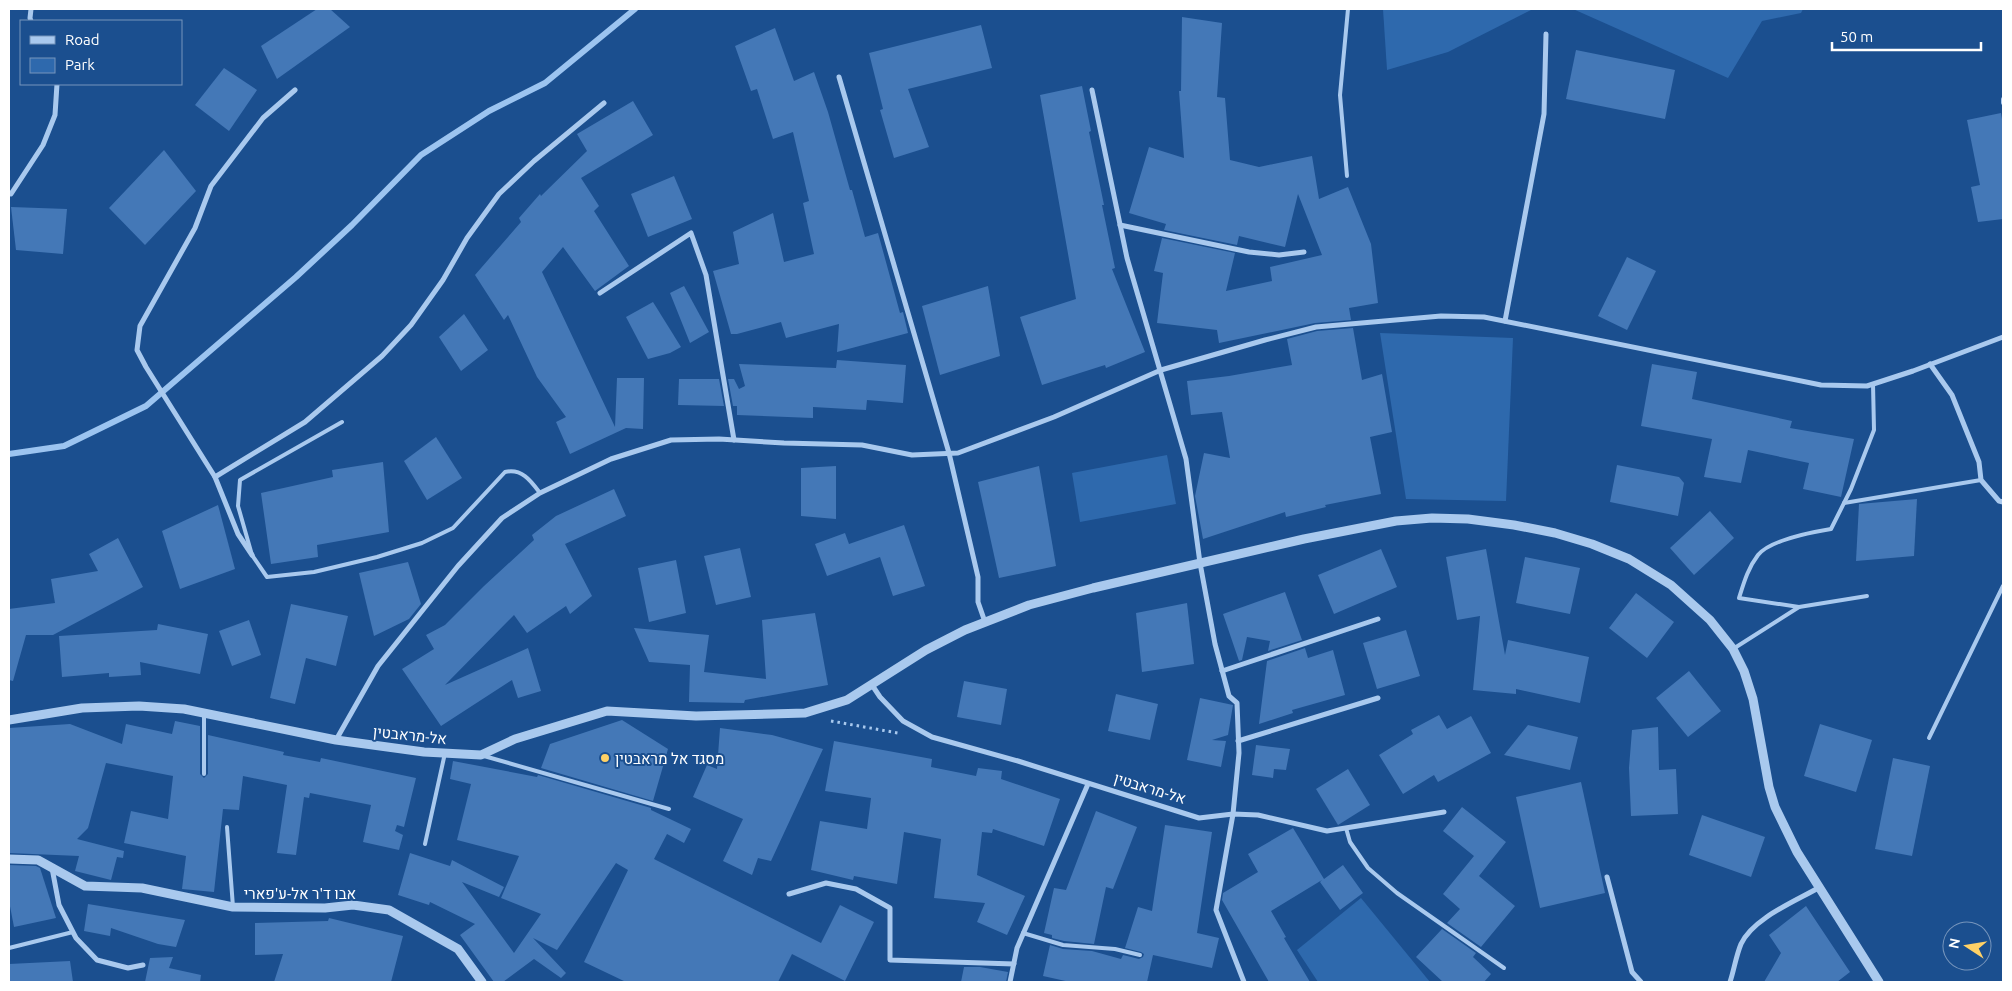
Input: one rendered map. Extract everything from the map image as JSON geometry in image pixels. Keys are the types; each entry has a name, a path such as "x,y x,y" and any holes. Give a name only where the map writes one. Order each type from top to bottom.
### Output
{"street":[{"path":"1505,321 1544,114 1546,34"},
{"path":"838,77 949,453 978,577 978,602 985,622"},
{"path":"10,195 43,145 55,115 57,85"},
{"path":"252,555 238,534 215,477 137,350 140,326 194,228 211,186 263,118 295,90"},
{"path":"1092,90 1127,258 1186,459 1200,563 1215,644 1229,696 1237,703 1238,741 1233,814 1216,910 1244,982"},
{"path":"215,477 305,422 382,356 412,326 443,280 467,238 499,194 604,103"},
{"path":"1120,225 1249,252 1279,255 1304,252"},
{"path":"600,293 691,233 706,275 734,440"},
{"path":"336,740 378,666 458,566 502,518 540,493 611,459 671,440 734,440 862,445 912,455 958,453 1054,417 1161,370 1266,340 1316,327 1441,316 1484,317 1820,385 1867,386 2003,337"},
{"path":"1930,364 1952,395 1979,462 1981,480 1999,501 2003,502"},
{"name":"אל-מראבטין","path":"9,720 82,708 139,706 184,709 336,740 445,753 481,754 515,739 607,711 696,716 805,713 847,700 926,650 985,622 1029,605 1304,539 1396,521 1441,518 1514,525 1555,533 1592,544 1629,559 1652,572 1671,586 1710,620 1733,649 1744,671 1753,699 1769,786 1775,807 1797,852 1879,982"},
{"path":"1222,671 1378,619"},
{"name":"אל-מראבטין","path":"872,685 903,721 932,737 1018,761 1199,818 1233,814 1258,815 1327,831 1444,812"},
{"path":"1238,741 1378,698"},
{"path":"1010,982 1017,948 1088,784"},
{"name":"אבו ד'ר אל-ע'פארי","path":"9,859 38,860 85,886 142,888 233,907 325,908 353,905 389,910 458,949 482,982"},
{"path":"52,868 59,905 76,938 97,960 128,968 143,965"},
{"path":"1607,877 1632,972 1641,982"},
{"path":"789,894 826,883 856,889 890,908 890,960 1014,964"},
{"path":"1730,982 1742,944 1752,928 1767,917 1820,887"}],"lane":[{"path":"1347,176 1340,96 1348,9"},
{"path":"2003,98 2003,103"},
{"path":"1867,596 1799,607 1739,598 1746,573 1759,553 1791,537 1831,529 1844,503 1874,430 1874,384"},
{"path":"342,422 240,480 238,506 252,555 267,577 314,572 377,557 422,543 453,528 505,472 511,471 527,476 540,493"},
{"path":"1844,503 1981,480"},
{"path":"1929,738 2003,586"},
{"path":"1733,649 1799,607"},
{"path":"204,714 204,774"},
{"path":"425,844 445,753"},
{"path":"481,754 669,809"},
{"path":"227,828 233,907"},
{"path":"1346,828 1350,842 1368,868 1397,893 1504,968"},
{"path":"9,948 73,932"},
{"path":"1023,933 1063,945 1115,949 1140,956"}],"path":[{"path":"821,719 907,735"}],"green space":[{"path":"1383,9 1533,9 1448,52 1387,70"},
{"path":"1573,9 1803,9 1801,13 1762,21 1728,78"},
{"path":"1380,333 1513,338 1506,501 1406,499"},
{"path":"1167,455 1176,504 1080,522 1072,473"},
{"path":"1361,898 1430,982 1318,982 1297,950"}],"building":[{"path":"317,9 330,9 350,27 277,79 261,46"},
{"path":"1182,17 1222,23 1217,97 1225,98 1230,160 1259,167 1312,156 1319,199 1348,187 1371,244 1378,303 1349,308 1351,320 1315,323 1219,343 1217,330 1157,323 1163,273 1154,271 1162,238 1235,253 1226,291 1272,281 1270,267 1322,255 1298,194 1285,247 1239,236 1237,245 1164,230 1166,224 1129,213 1149,147 1184,158 1179,91 1181,91"},
{"path":"981,25 992,68 908,89 929,147 894,158 880,110 883,109 869,53"},
{"path":"775,28 794,81 814,72 828,112 865,237 878,233 900,313 903,312 908,333 837,352 839,324 786,338 781,322 731,334 713,271 739,264 733,232 773,213 784,262 814,254 803,203 809,201 793,132 773,139 757,89 751,91 735,46"},
{"path":"1576,50 1675,70 1665,119 1566,99"},
{"path":"224,68 257,90 229,131 195,105"},
{"path":"1082,86 1104,205 1102,205 1115,268 1112,269 1145,352 1106,368 1105,365 1042,385 1020,317 1076,299 1040,95"},
{"path":"633,101 653,135 581,178 599,206 594,211 629,266 595,291 563,247 542,272 615,427 617,378 644,378 643,429 626,428 570,454 556,422 566,417 537,377 508,315 504,320 475,275 521,222 519,218 540,194 541,196 587,151 577,134"},
{"path":"2001,113 2003,125 2003,219 1978,222 1971,187 1980,185 1967,120"},
{"path":"164,150 196,191 145,245 109,208"},
{"path":"674,176 692,219 648,237 631,194"},
{"path":"11,207 67,209 63,254 16,250"},
{"path":"1627,257 1656,271 1627,330 1598,316"},
{"path":"684,286 709,332 690,343 670,293"},
{"path":"988,286 1000,356 940,375 922,306"},
{"path":"653,302 681,347 670,353 648,359 626,317"},
{"path":"464,314 488,350 461,371 439,337"},
{"path":"1353,328 1362,380 1382,374 1392,432 1370,437 1381,494 1325,505 1326,507 1286,517 1285,512 1203,539 1195,496 1204,453 1230,458 1222,412 1191,415 1187,381 1292,365 1287,339 1317,331"},
{"path":"837,360 906,365 903,403 867,400 866,410 813,407 813,418 737,415 737,406 733,406 728,379 734,379 739,389 745,386 739,364 836,368"},
{"path":"1652,364 1697,372 1692,399 1792,421 1790,428 1854,439 1841,497 1803,489 1809,463 1748,450 1741,483 1704,477 1712,439 1641,426"},
{"path":"679,379 719,379 724,406 678,405"},
{"path":"436,437 462,478 427,500 404,461"},
{"path":"383,462 389,532 317,545 318,557 271,564 261,493 333,477 332,470"},
{"path":"1617,465 1679,477 1684,483 1678,516 1610,502"},
{"path":"836,466 836,519 801,516 801,468"},
{"path":"1039,466 1056,566 999,578 978,482"},
{"path":"614,489 626,516 565,544 592,596 570,614 566,606 527,633 514,615 445,685 528,648 541,691 518,698 512,680 441,726 402,669 434,649 426,635 445,625 534,540 532,535 556,516"},
{"path":"1917,499 1914,556 1856,561 1859,504"},
{"path":"218,505 235,569 180,589 162,531"},
{"path":"1710,511 1734,538 1694,575 1670,548"},
{"path":"904,525 925,586 893,596 880,557 827,576 815,544 845,533 849,544"},
{"path":"118,538 143,587 53,635 26,635 13,681 9,680 9,609 55,603 51,579 98,571 89,554"},
{"path":"740,548 751,597 716,605 704,556"},
{"path":"1381,549 1397,587 1334,614 1318,575"},
{"path":"1486,549 1505,655 1508,640 1589,657 1580,703 1516,689 1516,694 1473,690 1480,616 1457,620 1446,557"},
{"path":"1525,557 1580,568 1570,614 1516,603"},
{"path":"676,560 686,613 649,622 638,568"},
{"path":"408,562 421,604 409,619 374,636 359,573"},
{"path":"1285,592 1302,640 1268,651 1270,641 1247,637 1242,660 1239,661 1223,614"},
{"path":"1636,593 1674,622 1647,658 1609,628"},
{"path":"1187,603 1194,664 1142,672 1136,613"},
{"path":"291,604 348,616 336,666 306,658 295,704 270,698"},
{"path":"815,613 828,685 745,700 744,703 689,702 690,665 649,662 634,628 709,635 704,672 766,679 762,620"},
{"path":"249,620 261,655 232,666 219,631"},
{"path":"158,624 208,634 200,674 140,662 141,675 109,677 109,673 62,677 59,636 157,630"},
{"path":"1406,630 1420,676 1377,689 1363,643"},
{"path":"1305,648 1308,658 1333,650 1345,695 1292,710 1293,713 1259,724 1267,661"},
{"path":"1689,671 1721,711 1688,737 1656,698"},
{"path":"964,681 1007,689 1001,725 957,717"},
{"path":"1116,694 1158,704 1150,740 1108,731"},
{"path":"1200,698 1233,705 1228,735 1212,740 1226,741 1221,767 1187,760"},
{"path":"1439,715 1447,729 1471,716 1491,753 1438,782 1434,775 1403,794 1379,755 1413,734 1411,730"},
{"name":"מסגד אל מראבטין","path":"622,720 668,749 653,801 541,768 550,744"},
{"path":"175,721 200,726 200,774 204,778 208,774 208,735 284,752 283,755 320,762 321,758 416,778 404,827 397,825 395,831 403,835 399,850 363,842 371,805 310,793 309,798 304,797 296,855 277,853 287,785 243,776 239,810 223,809 214,892 182,889 186,856 124,843 131,811 168,819 173,776 106,763 88,828 77,839 124,851 123,858 117,857 111,880 75,871 79,856 9,853 9,728 70,724 122,744 126,724 172,734"},
{"path":"1820,724 1872,740 1856,792 1804,776"},
{"path":"1528,725 1578,737 1570,770 1504,755"},
{"path":"1658,727 1659,770 1676,769 1678,814 1631,816 1629,768 1632,730"},
{"path":"720,728 772,735 823,749 771,861 758,858 752,875 723,861 743,819 693,797 707,765 717,769"},
{"path":"834,741 932,759 931,767 976,776 978,768 1002,771 1001,779 1060,799 1044,846 993,829 992,833 982,832 977,875 1025,896 1007,935 977,922 985,903 934,898 941,839 904,832 897,884 854,876 853,880 811,870 820,821 867,829 871,798 825,791"},
{"path":"1256,745 1290,749 1286,770 1274,769 1273,778 1252,775"},
{"path":"1893,758 1930,766 1912,856 1875,849"},
{"path":"453,761 537,777 538,775 651,808 651,810 691,829 684,843 667,834 654,859 821,943 840,905 874,922 845,981 792,954 778,982 626,982 584,962 628,870 616,863 557,950 533,938 566,973 561,978 534,959 503,982 494,982 460,935 475,924 430,902 429,905 398,895 410,853 450,866 452,860 504,887 499,897 462,882 514,953 541,914 501,898 519,856 457,840 471,784 450,779"},
{"path":"1348,769 1370,805 1338,825 1316,789"},
{"path":"1581,782 1605,893 1540,908 1516,797"},
{"path":"1462,807 1506,842 1479,876 1515,906 1481,947 1447,923 1460,909 1443,894 1474,856 1443,831"},
{"path":"1096,811 1137,827 1113,889 1106,887 1094,944 1052,938 1052,935 1044,933 1054,888 1066,890"},
{"path":"1702,815 1765,837 1751,877 1689,855"},
{"path":"1165,825 1212,832 1197,933 1219,938 1212,968 1153,955 1147,982 1070,982 1043,976 1050,945 1063,949 1092,951 1121,959 1123,955 1139,959 1143,957 1144,954 1141,952 1125,948 1138,907 1152,911"},
{"path":"1293,828 1324,879 1343,865 1363,893 1340,910 1320,882 1322,880 1271,911 1286,937 1284,938 1310,982 1269,982 1222,900 1223,893 1258,872 1248,854"},
{"path":"9,865 36,866 40,868 56,918 14,927 9,901"},
{"path":"88,904 185,920 176,947 158,944 111,928 110,936 84,931"},
{"path":"1806,906 1850,972 1837,982 1764,982 1781,953 1769,935"},
{"path":"329,918 403,936 391,982 274,982 283,954 255,955 255,923 328,921"},
{"path":"1442,929 1476,953 1473,957 1491,974 1484,982 1443,982 1416,957"},
{"path":"173,957 169,968 201,975 200,982 145,982 150,958"},
{"path":"70,961 73,982 9,982 9,964"},
{"path":"964,967 980,967 1008,972 1006,982 961,982"}],"waterway":[{"path":"9,454 64,446 146,406 296,277 352,225 421,155 489,111 545,83 635,9"}],"place":[{"name":"מסגד אל מראבטין","path":"605,758"}]}
